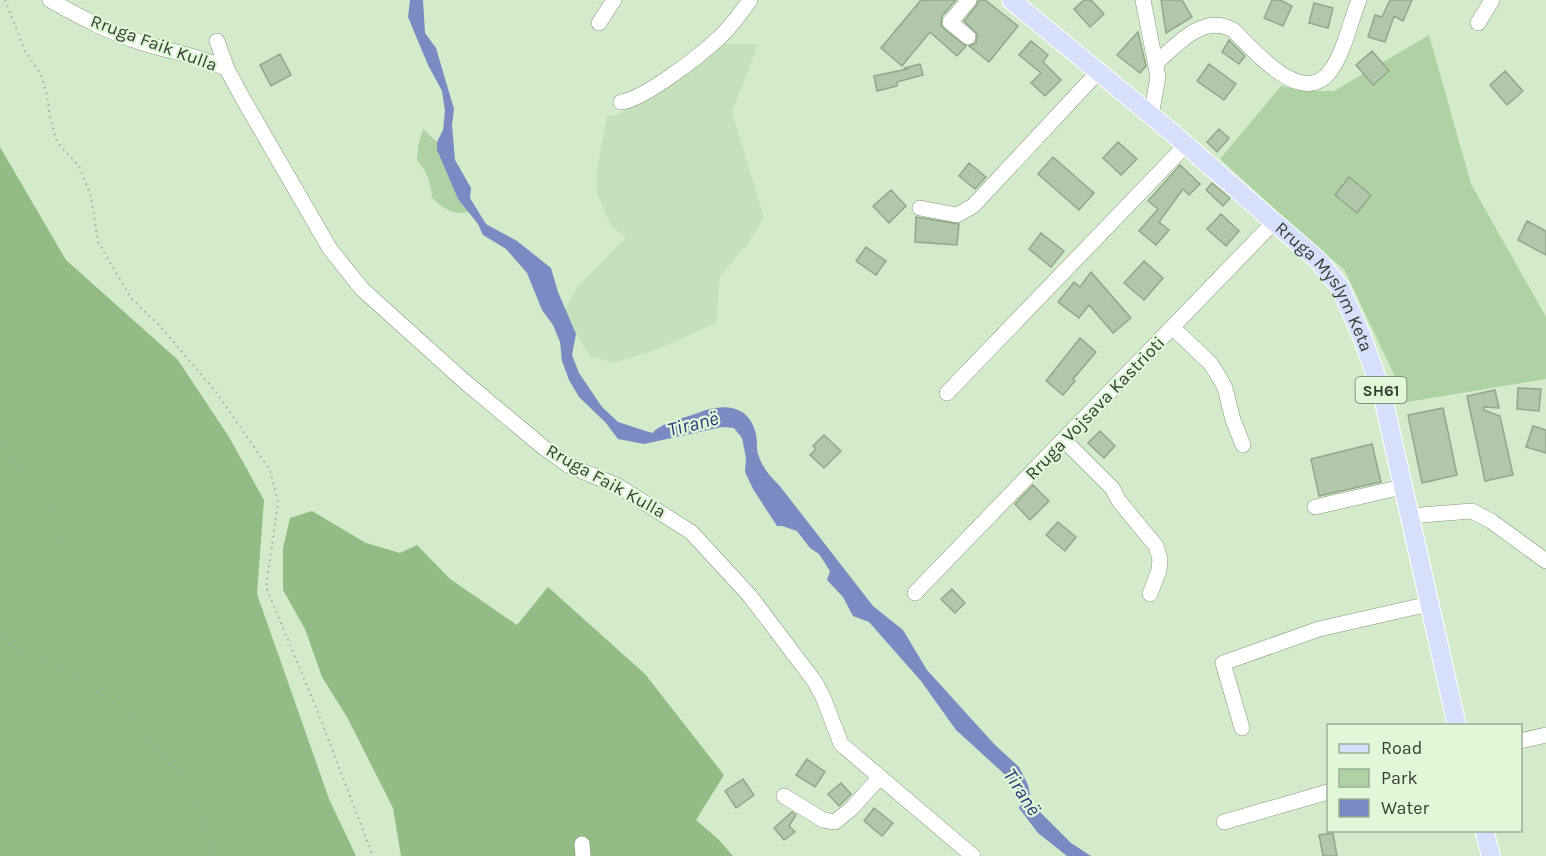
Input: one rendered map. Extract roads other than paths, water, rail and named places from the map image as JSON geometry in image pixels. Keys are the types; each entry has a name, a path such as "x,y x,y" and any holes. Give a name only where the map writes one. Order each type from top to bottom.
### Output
{"main road":[{"name":"Rruga Myslym Keta","path":"1011,0 1275,222 1329,272 1340,287 1382,393 1457,724"},
{"path":"1484,832 1491,856"}],"street":[{"name":"Rruga Faik Kulla","path":"50,0 103,28 140,42 199,57 227,69"},
{"path":"599,23 614,0"},
{"path":"621,102 629,101 659,84 719,38 737,20 750,0"},
{"path":"968,37 950,22 969,0"},
{"path":"1143,0 1158,77 1151,116"},
{"path":"1156,63 1191,33 1214,24 1224,25 1233,30 1279,73 1289,79 1311,83 1322,79 1338,58 1359,0"},
{"path":"1478,24 1492,0"},
{"name":"Rruga Faik Kulla","path":"217,40 227,69 330,249 362,289 464,381 543,447 568,465 618,486 691,532 750,596 815,682 842,744 973,856"},
{"path":"920,208 957,215 973,206 1098,73"},
{"path":"947,393 1186,145"},
{"name":"Rruga Vojsava Kastrioti","path":"915,593 1275,222"},
{"path":"1173,328 1210,363 1219,376 1243,445"},
{"path":"1064,440 1112,488 1119,501 1156,546 1160,559 1159,570 1150,594"},
{"path":"1315,507 1402,487"},
{"path":"1409,516 1472,511 1491,521 1546,561"},
{"path":"1242,728 1223,663 1319,629 1429,604"},
{"path":"1522,741 1546,735"},
{"path":"784,796 824,820 835,822 852,808 879,778"},
{"path":"1224,822 1325,793"}],"water":[{"name":"Tiranë","path":"410,0 423,0 425,33 436,48 454,109 452,125 455,160 471,188 470,198 486,224 517,241 551,268 558,292 576,334 572,355 579,373 602,407 618,422 652,433 668,423 715,408 732,408 746,415 755,431 760,459 769,475 873,606 903,630 927,670 995,745 1019,767 1028,785 1032,804 1071,843 1091,856 1067,856 1038,833 1019,808 1022,801 1012,781 956,730 921,681 869,622 853,616 843,597 827,580 830,571 819,554 810,548 797,531 777,526 745,472 746,458 742,438 734,428 722,427 644,444 618,439 606,423 579,397 562,361 560,342 553,325 542,310 527,273 506,249 483,235 478,224 458,199 437,150 437,142 443,130 445,111 442,91 428,65 408,17"}]}
